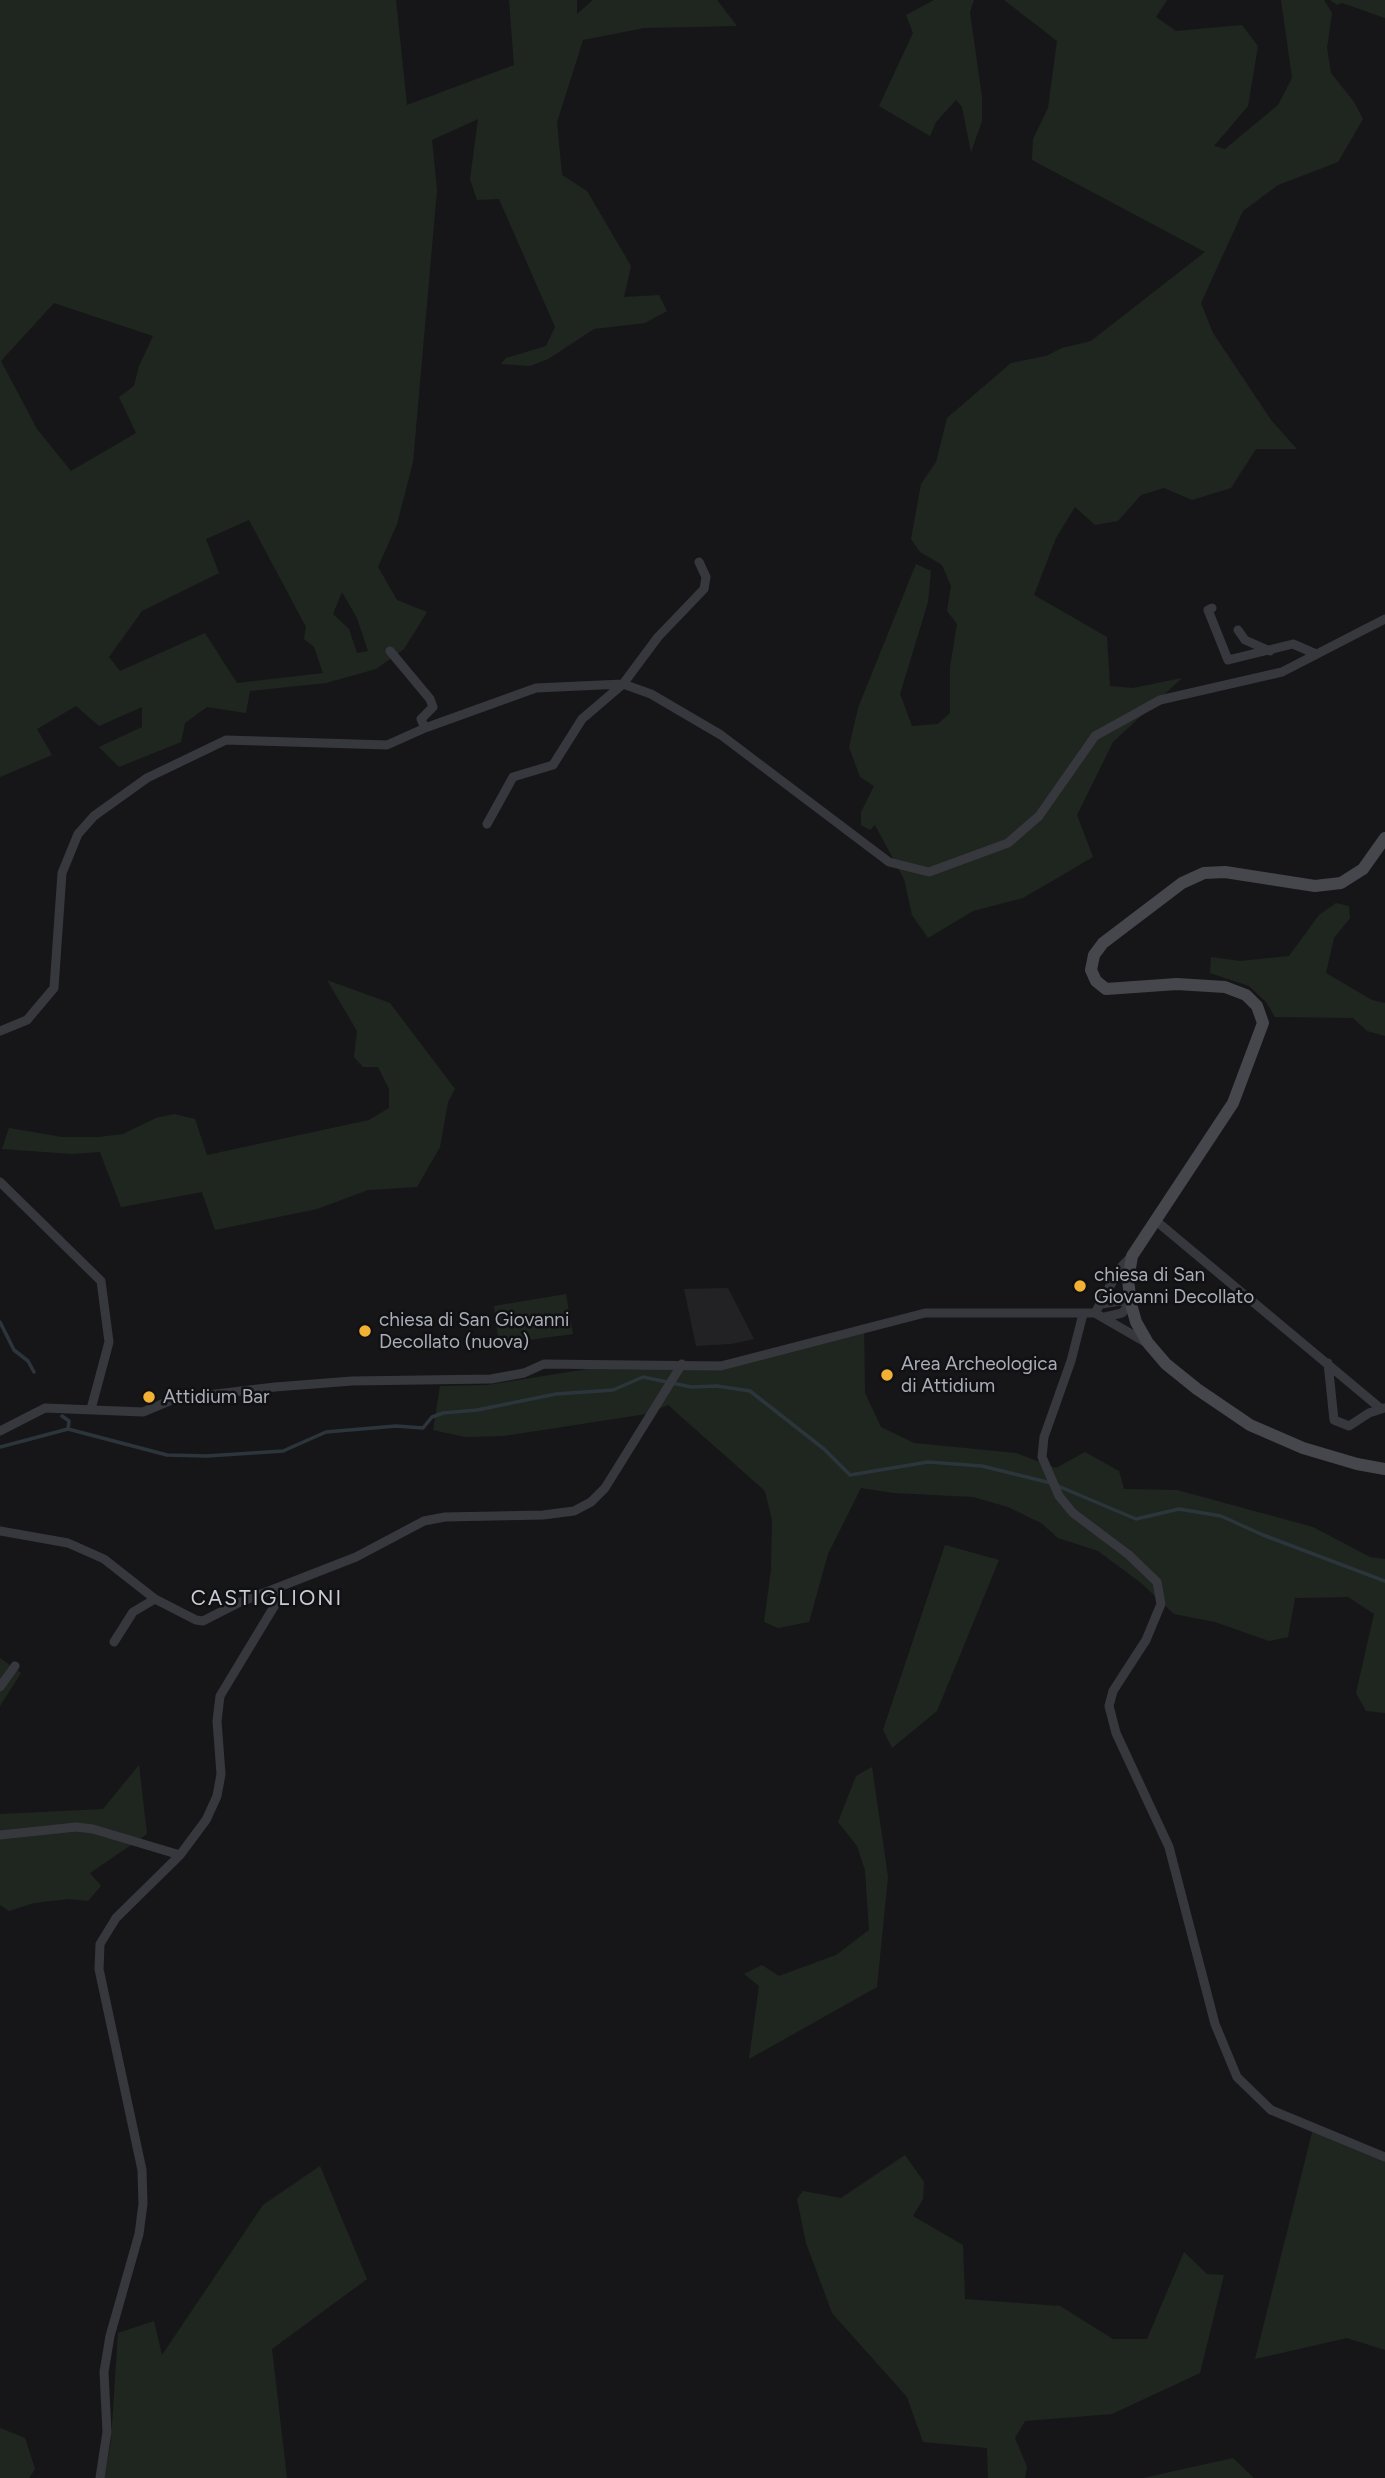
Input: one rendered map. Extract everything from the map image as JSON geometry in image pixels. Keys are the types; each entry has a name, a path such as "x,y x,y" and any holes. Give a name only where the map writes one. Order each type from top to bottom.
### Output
{"main road":[{"path":"1385,838 1363,869 1341,883 1315,886 1225,872 1204,873 1182,883 1103,943 1094,955 1091,970 1096,981 1106,989 1177,984 1225,987 1246,995 1257,1006 1264,1023 1233,1103 1132,1256 1128,1280 1131,1304 1136,1322 1148,1343 1187,1381 1250,1424 1303,1448 1357,1464 1385,1468"}],"street":[{"path":"486,824 513,777 553,765 582,719 623,684 658,637 704,589 706,577 698,562"},
{"path":"1212,608 1208,610 1228,660 1293,644 1316,654"},
{"path":"0,1031 27,1020 52,993 62,873 68,853 94,816 147,778 226,740 387,745 425,728 536,688 623,684 651,694 720,735 889,862 929,872 1008,842 1039,816 1095,736 1160,700 1282,672 1385,619"},
{"path":"1238,630 1245,640 1270,651"},
{"path":"390,651 430,699 433,707 421,719 425,728"},
{"path":"0,1182 101,1281 109,1342 91,1409"},
{"path":"1155,1220 1328,1363 1382,1408 1349,1426 1334,1420 1328,1363"},
{"path":"1095,1313 1120,1268 1132,1256"},
{"path":"1102,1304 1121,1301 1131,1304 1122,1313 1105,1317"},
{"path":"0,1431 45,1408 143,1412 174,1399 288,1386 491,1379 523,1373 544,1364 721,1366 925,1313 1095,1313 1148,1343"},
{"path":"1083,1314 1072,1361 1044,1437 1042,1457 1059,1496 1073,1513 1129,1555 1157,1582 1161,1604 1146,1640 1113,1691 1109,1706 1116,1733 1169,1847 1215,2024 1237,2077 1271,2110 1385,2157"},
{"path":"0,1531 68,1543 104,1559 155,1599 203,1621 237,1602 280,1589 356,1557 424,1521 445,1517 543,1515 582,1506 605,1488 680,1367"},
{"path":"100,2478 107,2431 104,2372 110,2336 139,2234 143,2204 142,2170 99,1969 100,1944 116,1918 180,1855 206,1821 217,1796 221,1774 217,1721 220,1696 278,1600 280,1589"},
{"path":"114,1642 133,1612 155,1599"},
{"path":"0,1687 15,1666"},
{"path":"0,1835 84,1828 180,1855"}],"shaded area":[{"path":"0,0 396,0 407,105 514,65 509,0 577,0 577,14 593,0 717,0 737,26 644,28 583,40 557,122 562,175 587,191 631,266 624,297 659,295 667,311 645,323 594,329 548,359 530,366 501,364 506,358 546,346 555,327 499,199 477,200 470,179 478,119 432,140 437,190 413,462 397,524 378,567 397,600 427,612 404,649 376,669 326,683 250,691 246,713 207,707 185,723 181,742 119,767 99,747 142,727 142,707 99,726 76,706 37,729 52,755 0,777","holes":["54,303 153,336 139,366 134,386 119,397 136,433 71,471 37,429 1,361","249,520 306,627 304,639 314,647 323,673 237,683 205,633 120,671 109,657 142,611 219,573 206,539","342,592 357,618 368,651 357,653 349,629 333,614"]},
{"path":"934,0 974,0 970,12 982,97 982,121 971,152 962,107 956,100 936,122 930,136 879,106 913,33 906,15"},
{"path":"1004,0 1167,0 1156,17 1176,31 1242,25 1258,46 1248,106 1214,146 1225,149 1278,105 1292,78 1281,0 1324,0 1332,13 1327,48 1331,73 1354,102 1363,119 1338,162 1278,185 1243,211 1201,303 1213,333 1271,420 1297,449 1256,449 1231,488 1192,500 1164,488 1141,495 1118,521 1095,525 1075,507 1056,538 1034,595 1107,637 1110,686 1133,688 1182,678 1113,742 1077,815 1093,857 1023,898 973,911 928,938 912,915 904,879 875,825 870,830 861,825 861,812 874,786 860,777 849,747 858,708 916,564 931,571 928,602 900,694 912,726 938,724 950,713 950,667 957,624 947,611 951,586 942,565 920,552 911,539 921,484 936,462 947,418 1011,363 1046,356 1062,348 1091,341 1205,252 1032,160 1033,139 1048,108 1057,41"},
{"path":"1330,0 1385,0 1385,18 1342,3 1337,5"},
{"path":"1336,903 1349,906 1350,918 1334,938 1326,973 1372,1000 1385,1003 1385,1036 1367,1031 1353,1018 1275,1017 1266,1002 1249,986 1210,973 1211,957 1240,961 1289,956 1319,915"},
{"path":"327,980 390,1003 455,1089 448,1102 440,1147 417,1187 368,1190 317,1209 215,1230 202,1192 121,1207 100,1152 72,1154 2,1149 9,1128 62,1137 99,1137 123,1134 156,1118 174,1114 195,1119 207,1155 369,1120 389,1108 389,1089 378,1067 363,1067 354,1057 357,1031"},
{"path":"728,1288 754,1339 731,1344 696,1346 684,1289"},
{"path":"566,1294 573,1334 499,1344 494,1306"},
{"path":"864,1324 865,1393 881,1427 914,1443 1016,1453 1056,1468 1085,1452 1119,1471 1124,1489 1177,1490 1313,1527 1370,1557 1385,1559 1385,1713 1366,1711 1356,1693 1374,1614 1348,1597 1295,1598 1288,1637 1269,1641 1215,1622 1174,1614 1141,1583 1098,1551 1058,1538 1041,1523 1008,1507 973,1497 894,1493 861,1488 828,1554 809,1622 778,1628 764,1622 771,1570 772,1520 765,1491 668,1405 646,1414 504,1436 465,1437 433,1430 440,1386 487,1385 594,1368 722,1361 839,1335"},
{"path":"945,1545 999,1560 937,1711 892,1748 883,1730"},
{"path":"0,1658 21,1673 0,1706"},
{"path":"139,1765 147,1834 90,1873 101,1886 88,1901 68,1899 34,1903 9,1911 0,1905 0,1814 103,1809"},
{"path":"872,1767 888,1877 877,1987 749,2059 759,1986 744,1974 762,1965 779,1976 836,1955 869,1930 865,1870 857,1846 838,1822 856,1776"},
{"path":"1313,2129 1385,2159 1385,2350 1347,2338 1255,2359"},
{"path":"905,2155 924,2182 923,2199 913,2216 963,2245 965,2299 1060,2306 1113,2339 1147,2339 1184,2252 1207,2274 1224,2275 1200,2373 1112,2414 1025,2421 1015,2438 1027,2467 1025,2478 988,2478 987,2448 923,2442 907,2397 832,2313 806,2243 797,2199 803,2191 841,2198"},
{"path":"320,2166 367,2279 272,2349 287,2478 104,2478 111,2441 118,2333 154,2321 162,2355 263,2205"},
{"path":"0,2428 25,2438 35,2469 29,2478 0,2478"},
{"path":"1233,2458 1254,2478 1143,2478"}],"waterway":[{"path":"0,1322 14,1350 28,1361 34,1372"},
{"path":"0,1447 68,1429 167,1455 207,1456 283,1451 326,1432 396,1426 423,1428 432,1417 443,1413 477,1410 556,1394 613,1390 643,1377 691,1387 717,1386 750,1391 824,1449 850,1475 928,1462 982,1466 1051,1483"},
{"path":"62,1416 69,1421 68,1429"},
{"path":"1058,1486 1136,1519 1179,1509 1221,1516 1263,1535 1385,1581"}],"place":[{"name":"chiesa di San Giovanni Decollato","path":"1080,1286"},
{"name":"chiesa di San Giovanni Decollato (nuova)","path":"365,1331"},
{"name":"Area Archeologica di Attidium","path":"887,1375"},
{"name":"Attidium Bar","path":"149,1397"}],"district":[{"name":"CASTIGLIONI","path":"267,1599"}]}
